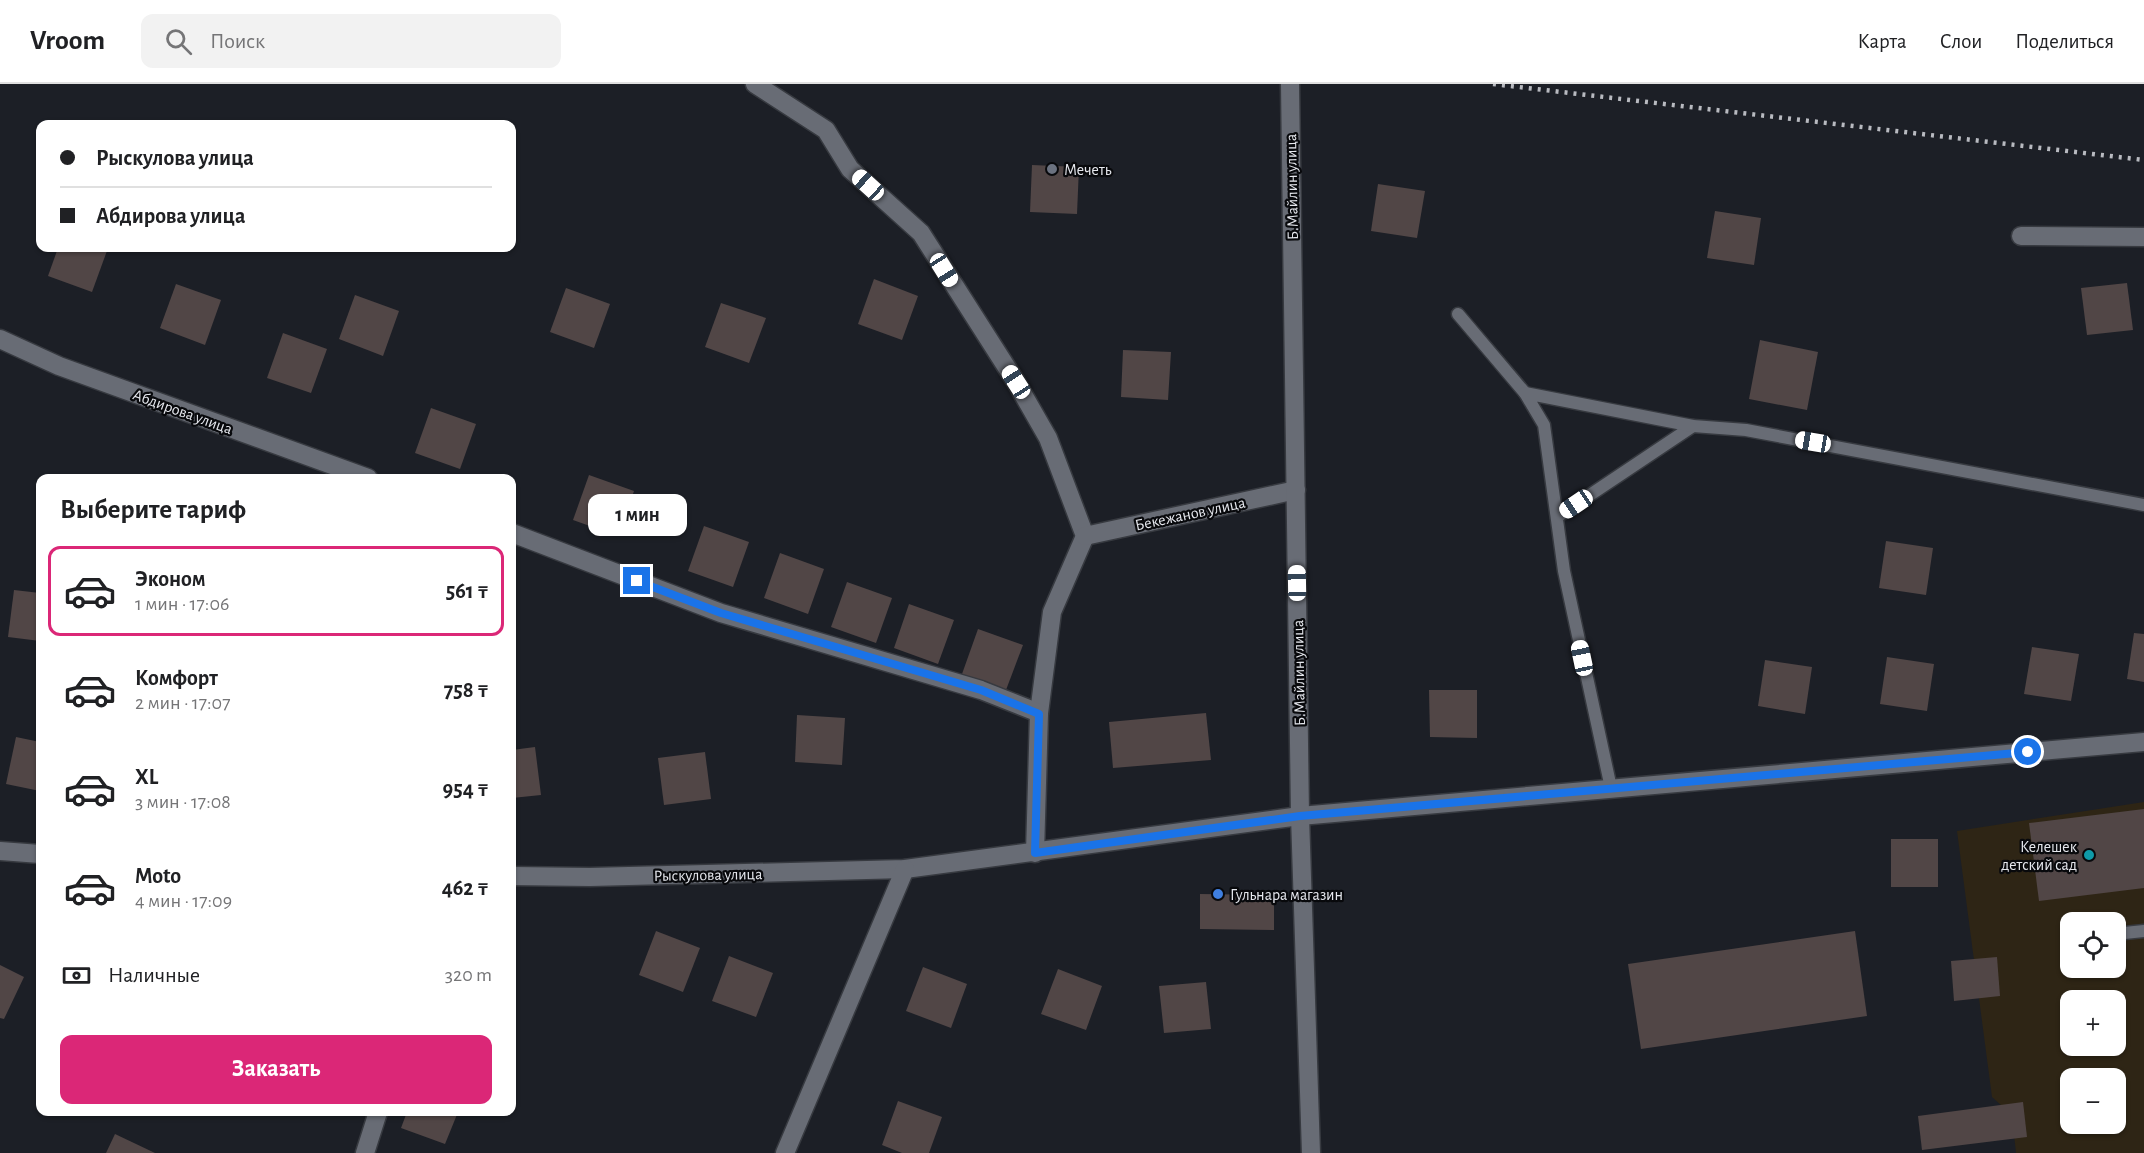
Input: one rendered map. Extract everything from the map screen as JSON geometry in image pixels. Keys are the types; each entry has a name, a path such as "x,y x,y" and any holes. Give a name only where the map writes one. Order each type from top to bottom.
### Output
{"street":[{"path":"755,84 775,89 826,130 850,169 921,233 1016,382 1048,438 1085,536 1052,612 1039,714 1035,853"},
{"name":"Б.Майлин улица","path":"1290,84 1300,816 1311,1153"},
{"path":"2020,236 2144,237"},
{"name":"Абдирова улица","path":"0,339 60,366 357,474"},
{"name":"Бекежанов улица","path":"1085,536 1296,490"},
{"path":"516,535 721,613 981,690 1039,714"},
{"name":"Рыскулова улица","path":"516,876 905,869 1300,816 2144,742"},
{"path":"0,851 36,854"},
{"path":"785,1153 905,869"},
{"path":"365,1153 377,1116"}],"lane":[{"path":"1458,314 1525,393 1544,425 1564,571 1611,788"},
{"path":"1525,393 1693,426 1746,430 2144,505"},
{"path":"1557,517 1693,426"},
{"path":"2126,933 2144,931"}],"shaded area":[{"path":"2144,802 2144,1153 2016,1153 2012,1115 1992,1097 1957,831"}],"building":[{"path":"1032,165 1079,167 1077,214 1030,212"},
{"path":"1378,184 1425,191 1417,238 1371,231"},
{"path":"1715,211 1761,218 1754,265 1707,258"},
{"path":"57,252 107,252 92,292 48,276"},
{"path":"874,279 918,296 902,340 858,324"},
{"path":"2127,283 2133,330 2087,335 2081,288"},
{"path":"176,284 221,300 205,345 160,328"},
{"path":"566,288 610,304 594,348 550,332"},
{"path":"355,295 399,311 383,356 339,339"},
{"path":"721,303 766,318 749,363 705,347"},
{"path":"283,333 327,349 311,393 267,378"},
{"path":"1760,340 1818,352 1807,410 1749,399"},
{"path":"1123,350 1171,352 1168,400 1121,397"},
{"path":"431,408 476,424 460,469 415,453"},
{"path":"589,475 634,491 618,536 573,520"},
{"path":"704,526 749,542 733,587 688,571"},
{"path":"1886,541 1933,548 1926,595 1879,588"},
{"path":"780,553 824,569 808,614 764,598"},
{"path":"847,582 892,598 876,643 831,627"},
{"path":"14,590 36,593 36,640 8,637"},
{"path":"909,604 954,620 938,664 894,648"},
{"path":"978,629 1023,645 1006,690 962,674"},
{"path":"2134,633 2144,634 2144,682 2127,679"},
{"path":"2032,647 2079,654 2071,701 2024,694"},
{"path":"1887,657 1934,664 1927,711 1880,704"},
{"path":"1765,660 1812,667 1805,714 1758,706"},
{"path":"1429,690 1477,690 1477,738 1430,737"},
{"path":"1206,713 1211,760 1113,768 1109,722"},
{"path":"797,715 845,718 842,765 795,762"},
{"path":"16,737 36,741 36,790 6,784"},
{"path":"535,747 541,795 516,798 516,749"},
{"path":"705,752 711,799 664,805 658,758"},
{"name":"Келешек детский сад","path":"2144,809 2144,888 2039,901 2029,823"},
{"path":"1891,839 1938,839 1938,887 1891,887"},
{"path":"1200,894 1274,895 1274,930 1200,929"},
{"path":"656,931 700,948 683,992 639,975"},
{"path":"1855,931 1867,1016 1641,1049 1628,964"},
{"path":"729,956 773,973 756,1017 712,1001"},
{"path":"1997,957 2000,996 1954,1001 1951,961"},
{"path":"0,965 24,977 4,1019 0,1018"},
{"path":"923,967 967,984 951,1028 906,1011"},
{"path":"1058,969 1102,986 1086,1030 1041,1014"},
{"path":"1206,982 1211,1029 1164,1033 1159,986"},
{"path":"898,1101 942,1117 929,1153 902,1153 882,1145"},
{"path":"2023,1102 2027,1137 1922,1150 1918,1116"},
{"path":"406,1116 456,1116 445,1144 401,1128"},
{"path":"115,1134 155,1153 106,1153"}],"railway":[{"path":"1493,84 2144,160"}],"place":[{"name":"Мечеть","path":"1052,169"},
{"name":"Келешек детский сад","path":"2089,855"},
{"name":"Гульнара магазин","path":"1218,894"}],"route":[{"path":"637,581 721,613 981,690 1039,714 1035,853 1300,816 2028,752"}]}
